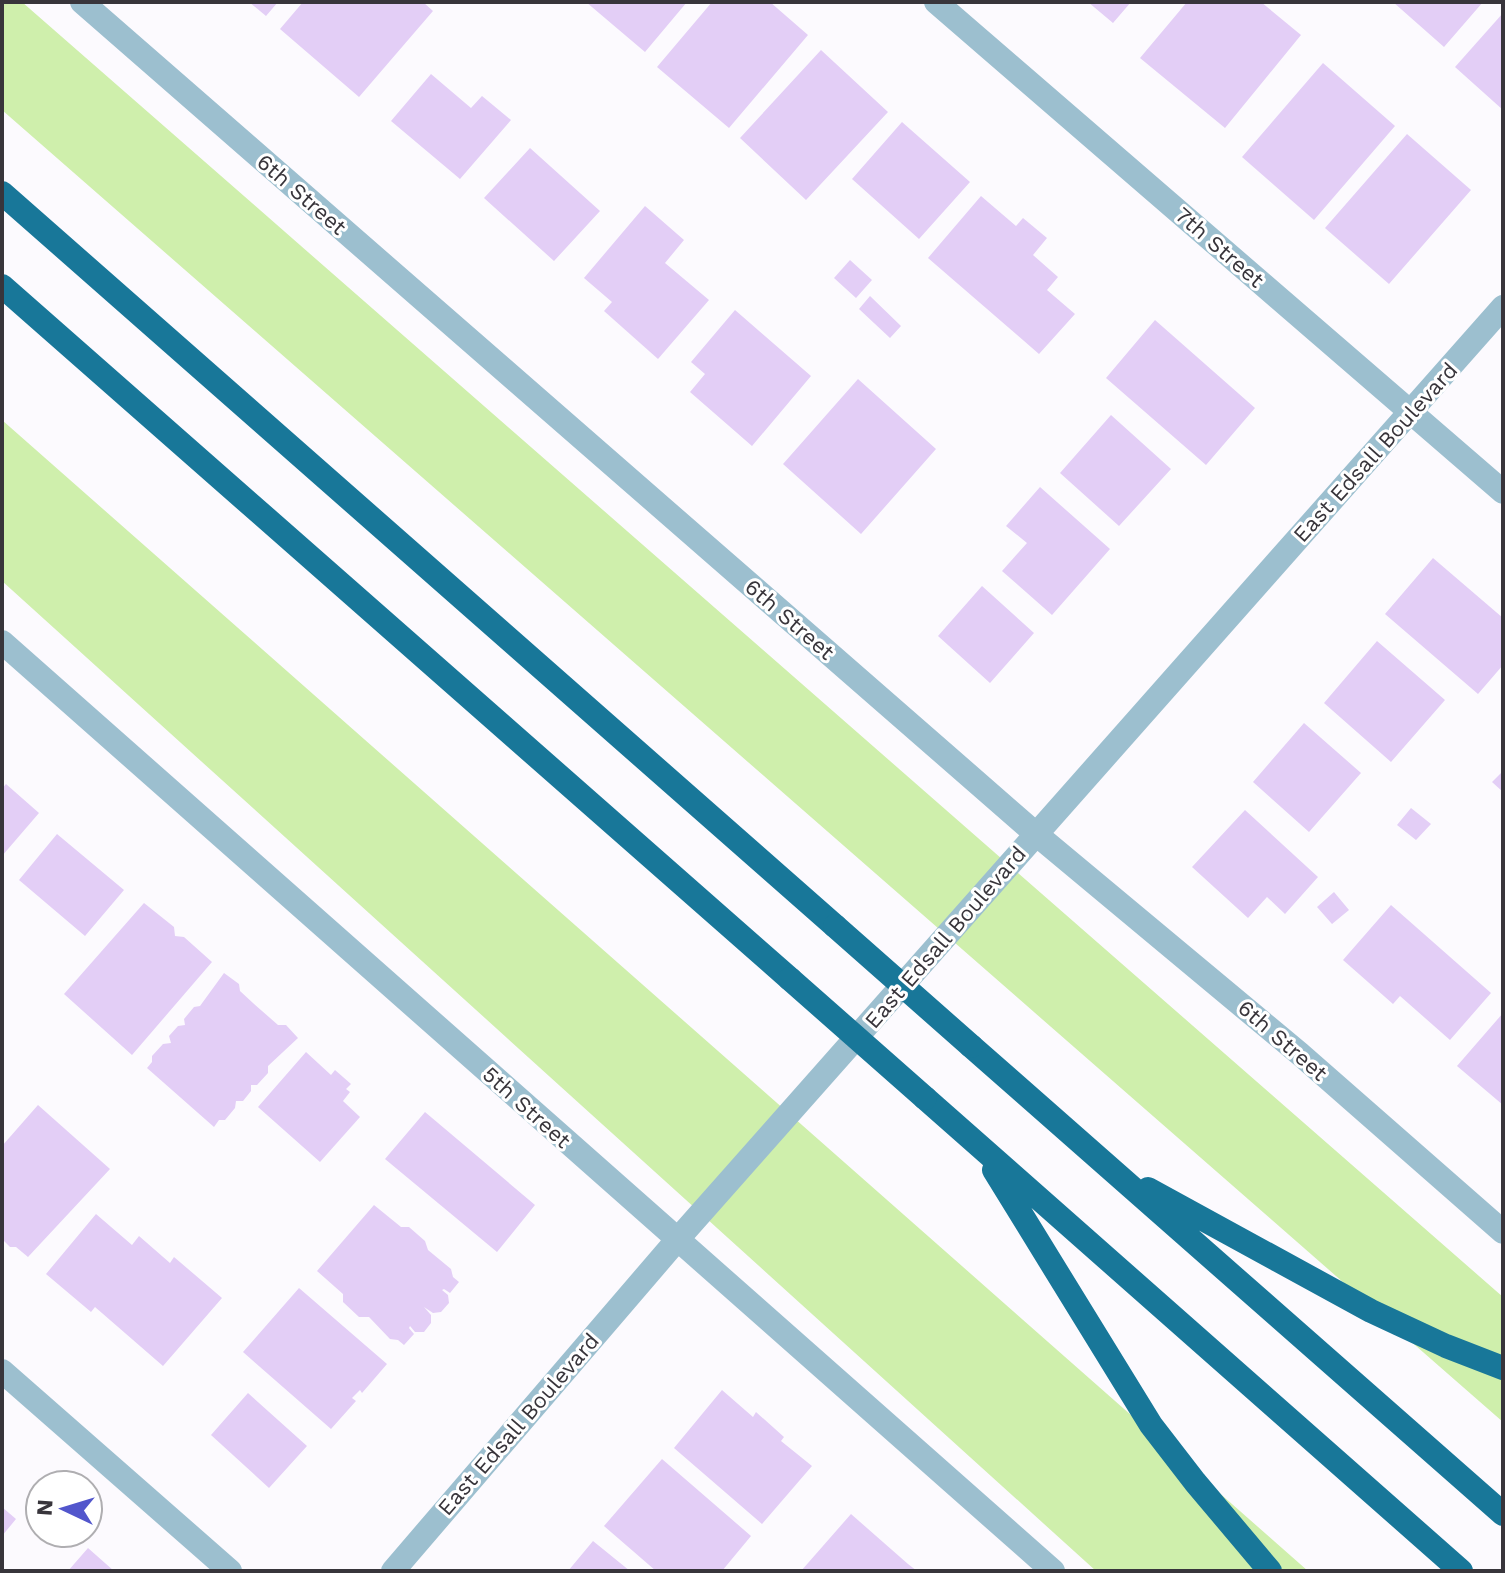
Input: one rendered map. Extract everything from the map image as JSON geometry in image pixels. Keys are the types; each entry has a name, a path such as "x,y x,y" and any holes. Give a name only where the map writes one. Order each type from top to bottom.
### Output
{"highway":[{"path":"2,193 1503,1514"},
{"path":"2,286 1461,1571"},
{"path":"980,1147 1151,1425 1270,1571"},
{"path":"1110,1169 1371,1311 1503,1368"}],"street":[{"name":"6th Street","path":"82,2 1036,834 1300,1054 1503,1232"},
{"name":"7th Street","path":"936,2 1503,492"},
{"name":"East Edsall Boulevard","path":"393,1571 677,1240 1503,307"},
{"name":"5th Street","path":"2,642 1053,1571"},
{"path":"2,1371 230,1571"}],"green space":[{"path":"2,2 22,2 1503,1297 1503,1422 2,110"},
{"path":"2,420 1308,1571 1096,1571 2,581"}],"building":[{"path":"249,2 278,2 266,16"},
{"path":"303,2 423,2 433,11 359,97 280,29"},
{"path":"586,2 687,2 645,52"},
{"path":"712,2 770,2 808,35 729,128 657,67"},
{"path":"1088,2 1131,2 1113,23"},
{"path":"1187,2 1261,2 1301,35 1225,128 1140,58"},
{"path":"1393,2 1483,2 1444,47"},
{"path":"1503,13 1503,110 1455,67"},
{"path":"821,50 888,112 806,200 740,138"},
{"path":"1323,63 1395,126 1314,220 1242,157"},
{"path":"431,74 471,108 482,96 511,120 460,179 391,121"},
{"path":"902,122 970,182 919,239 852,179"},
{"path":"1407,134 1471,190 1389,284 1325,228"},
{"path":"530,148 600,211 554,261 484,198"},
{"path":"981,196 1016,226 1023,218 1047,238 1033,255 1058,277 1047,290 1075,314 1039,354 928,258"},
{"path":"645,206 684,240 665,263 709,300 658,359 604,311 612,302 584,278"},
{"path":"850,260 872,280 856,298 834,278"},
{"path":"870,296 901,326 890,338 859,309"},
{"path":"735,310 811,376 752,446 690,392 705,374 691,362"},
{"path":"1155,320 1255,408 1206,465 1106,378"},
{"path":"858,379 936,449 861,534 783,464"},
{"path":"1111,415 1171,469 1119,526 1060,473"},
{"path":"1040,487 1110,549 1052,615 1002,571 1027,543 1006,526"},
{"path":"1433,558 1503,618 1503,665 1478,694 1385,614"},
{"path":"982,586 1034,633 990,683 938,636"},
{"path":"1377,641 1445,700 1391,762 1324,703"},
{"path":"1304,723 1361,773 1309,832 1253,782"},
{"path":"1503,771 1503,792 1492,782"},
{"path":"6,784 39,813 2,856 2,789"},
{"path":"1411,808 1431,824 1416,840 1397,825"},
{"path":"1245,810 1318,877 1285,914 1267,897 1248,918 1192,867"},
{"path":"57,834 124,890 85,936 19,880"},
{"path":"1334,892 1349,910 1332,924 1317,907"},
{"path":"144,903 174,927 175,936 184,937 212,962 132,1055 64,994"},
{"path":"1391,905 1491,993 1450,1040 1400,996 1393,1004 1343,960"},
{"path":"224,973 239,984 240,991 278,1025 286,1025 298,1038 268,1066 268,1073 257,1085 251,1085 251,1091 243,1101 236,1101 235,1108 225,1120 219,1120 214,1127 147,1068 152,1056 163,1044 171,1043 169,1036 178,1026 185,1025 184,1019 194,1007 200,1006"},
{"path":"1503,1013 1503,1105 1457,1066"},
{"path":"306,1052 331,1075 335,1070 351,1084 346,1089 350,1092 343,1101 360,1117 320,1162 258,1107"},
{"path":"38,1105 110,1169 28,1257 2,1239 2,1146"},
{"path":"425,1112 535,1205 497,1252 385,1159"},
{"path":"374,1205 401,1227 409,1227 425,1241 428,1250 451,1269 453,1277 459,1282 450,1293 442,1290 448,1295 449,1303 441,1312 433,1313 424,1307 431,1315 431,1323 424,1332 415,1332 410,1326 414,1334 404,1345 390,1339 369,1317 359,1317 343,1302 343,1294 317,1271"},
{"path":"96,1214 132,1245 139,1236 170,1263 174,1257 222,1298 163,1366 95,1307 91,1312 46,1274"},
{"path":"299,1288 387,1364 362,1393 360,1390 352,1398 356,1401 331,1429 243,1352"},
{"path":"722,1390 753,1417 756,1412 784,1437 781,1441 812,1466 762,1524 674,1448"},
{"path":"248,1393 307,1446 269,1488 211,1435"},
{"path":"662,1459 751,1536 722,1571 656,1571 604,1526"},
{"path":"2,1507 16,1519 2,1536"},
{"path":"851,1514 908,1564 917,1571 801,1571"},
{"path":"593,1541 630,1571 568,1571"},
{"path":"89,1549 114,1571 68,1571"}]}
